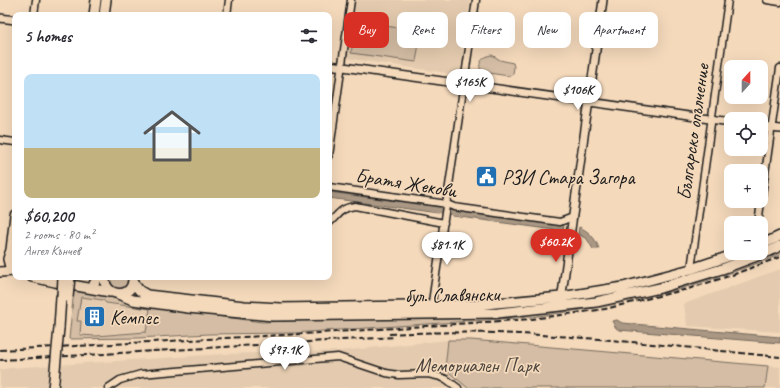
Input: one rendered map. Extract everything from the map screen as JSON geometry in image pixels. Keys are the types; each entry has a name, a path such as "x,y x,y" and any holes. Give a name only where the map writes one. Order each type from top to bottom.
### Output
{"main road":[{"path":"94,12 96,0"},
{"path":"104,12 106,0"},
{"path":"768,242 780,236"},
{"name":"бул. Славянски","path":"51,280 114,293 136,301 252,315 296,317 431,310 475,305 596,302 660,288 722,269 780,246"},
{"path":"0,264 11,251"},
{"path":"11,251 9,265 12,269"},
{"name":"бул. Славянски","path":"561,302 691,269 724,258"},
{"path":"0,272 12,271"},
{"path":"63,280 65,297"},
{"path":"57,384 65,297 69,280"},
{"path":"105,280 106,286 114,293 127,292 131,288 133,280"},
{"name":"бул. Славянски","path":"133,280 140,291 147,294 244,306 296,309 394,306 431,310"},
{"name":"бул. Славянски","path":"85,287 96,281"}],"street":[{"path":"34,12 36,0"},
{"path":"227,12 229,0"},
{"path":"332,135 351,0"},
{"path":"431,310 476,0"},
{"path":"561,302 603,0"},
{"name":"Българско опълчение","path":"691,269 710,119 728,0"},
{"path":"767,0 780,2"},
{"path":"0,18 12,20"},
{"path":"332,65 724,121"},
{"path":"759,216 780,68"},
{"path":"768,127 780,129"},
{"path":"0,140 12,142"},
{"name":"Братя Жекови","path":"332,187 560,222 566,221 573,217"},
{"path":"332,220 339,212 346,208 355,206 444,223"},
{"path":"108,388 120,380 141,374 338,357 386,373 399,375 428,374 437,376 446,379 458,388"}],"shaded area":[{"path":"354,0 470,0 468,12 456,12 456,48 464,48 460,75 346,58 347,48 389,48 389,12 352,12"},
{"path":"332,192 439,207 438,213 332,198"},
{"path":"454,210 564,225 563,231 453,216"},
{"path":"579,227 592,236 599,249 593,249 587,239 578,234"},
{"path":"780,269 780,332 687,326 684,304"},
{"path":"81,297 103,300 106,303 150,309 146,332 96,336 80,335 81,321 76,321"},
{"path":"617,320 622,323 780,337 780,343 619,330 612,321"},
{"path":"448,340 445,369 468,388 0,388 0,370 10,368 224,354 340,351"},
{"path":"768,366 780,367 780,388 765,388"}],"green space":[{"path":"389,27 397,28 397,48 418,48 416,62 351,53 352,48 389,48"},
{"path":"492,55 500,60 513,63 513,74 509,76 482,72 480,69 481,61"},
{"path":"780,251 780,255 768,259 768,256"},
{"path":"755,260 766,260 674,291 602,307 531,317 293,333 209,334 138,338 69,339 74,289 104,292 118,298 194,313 262,322 370,318 446,319 530,314 602,305","holes":["81,297 103,300 106,303 150,309 146,332 96,336 80,335 81,321 77,321"]},
{"path":"110,280 128,280 127,285 123,289 117,289 110,284"},
{"name":"Мемориален Парк","path":"448,340 471,340 768,366 765,388 468,388 445,369"}],"waterway":[{"path":"432,209 462,214"}],"railway":[{"path":"0,350 320,333 532,319 605,309 688,289 732,275 780,257"},
{"path":"389,334 438,332 536,335 634,342 780,357"},
{"path":"0,360 395,337"}],"place":[{"name":"РЗИ Стара Загора","path":"487,177"},
{"name":"Кемпес","path":"94,317"}]}
